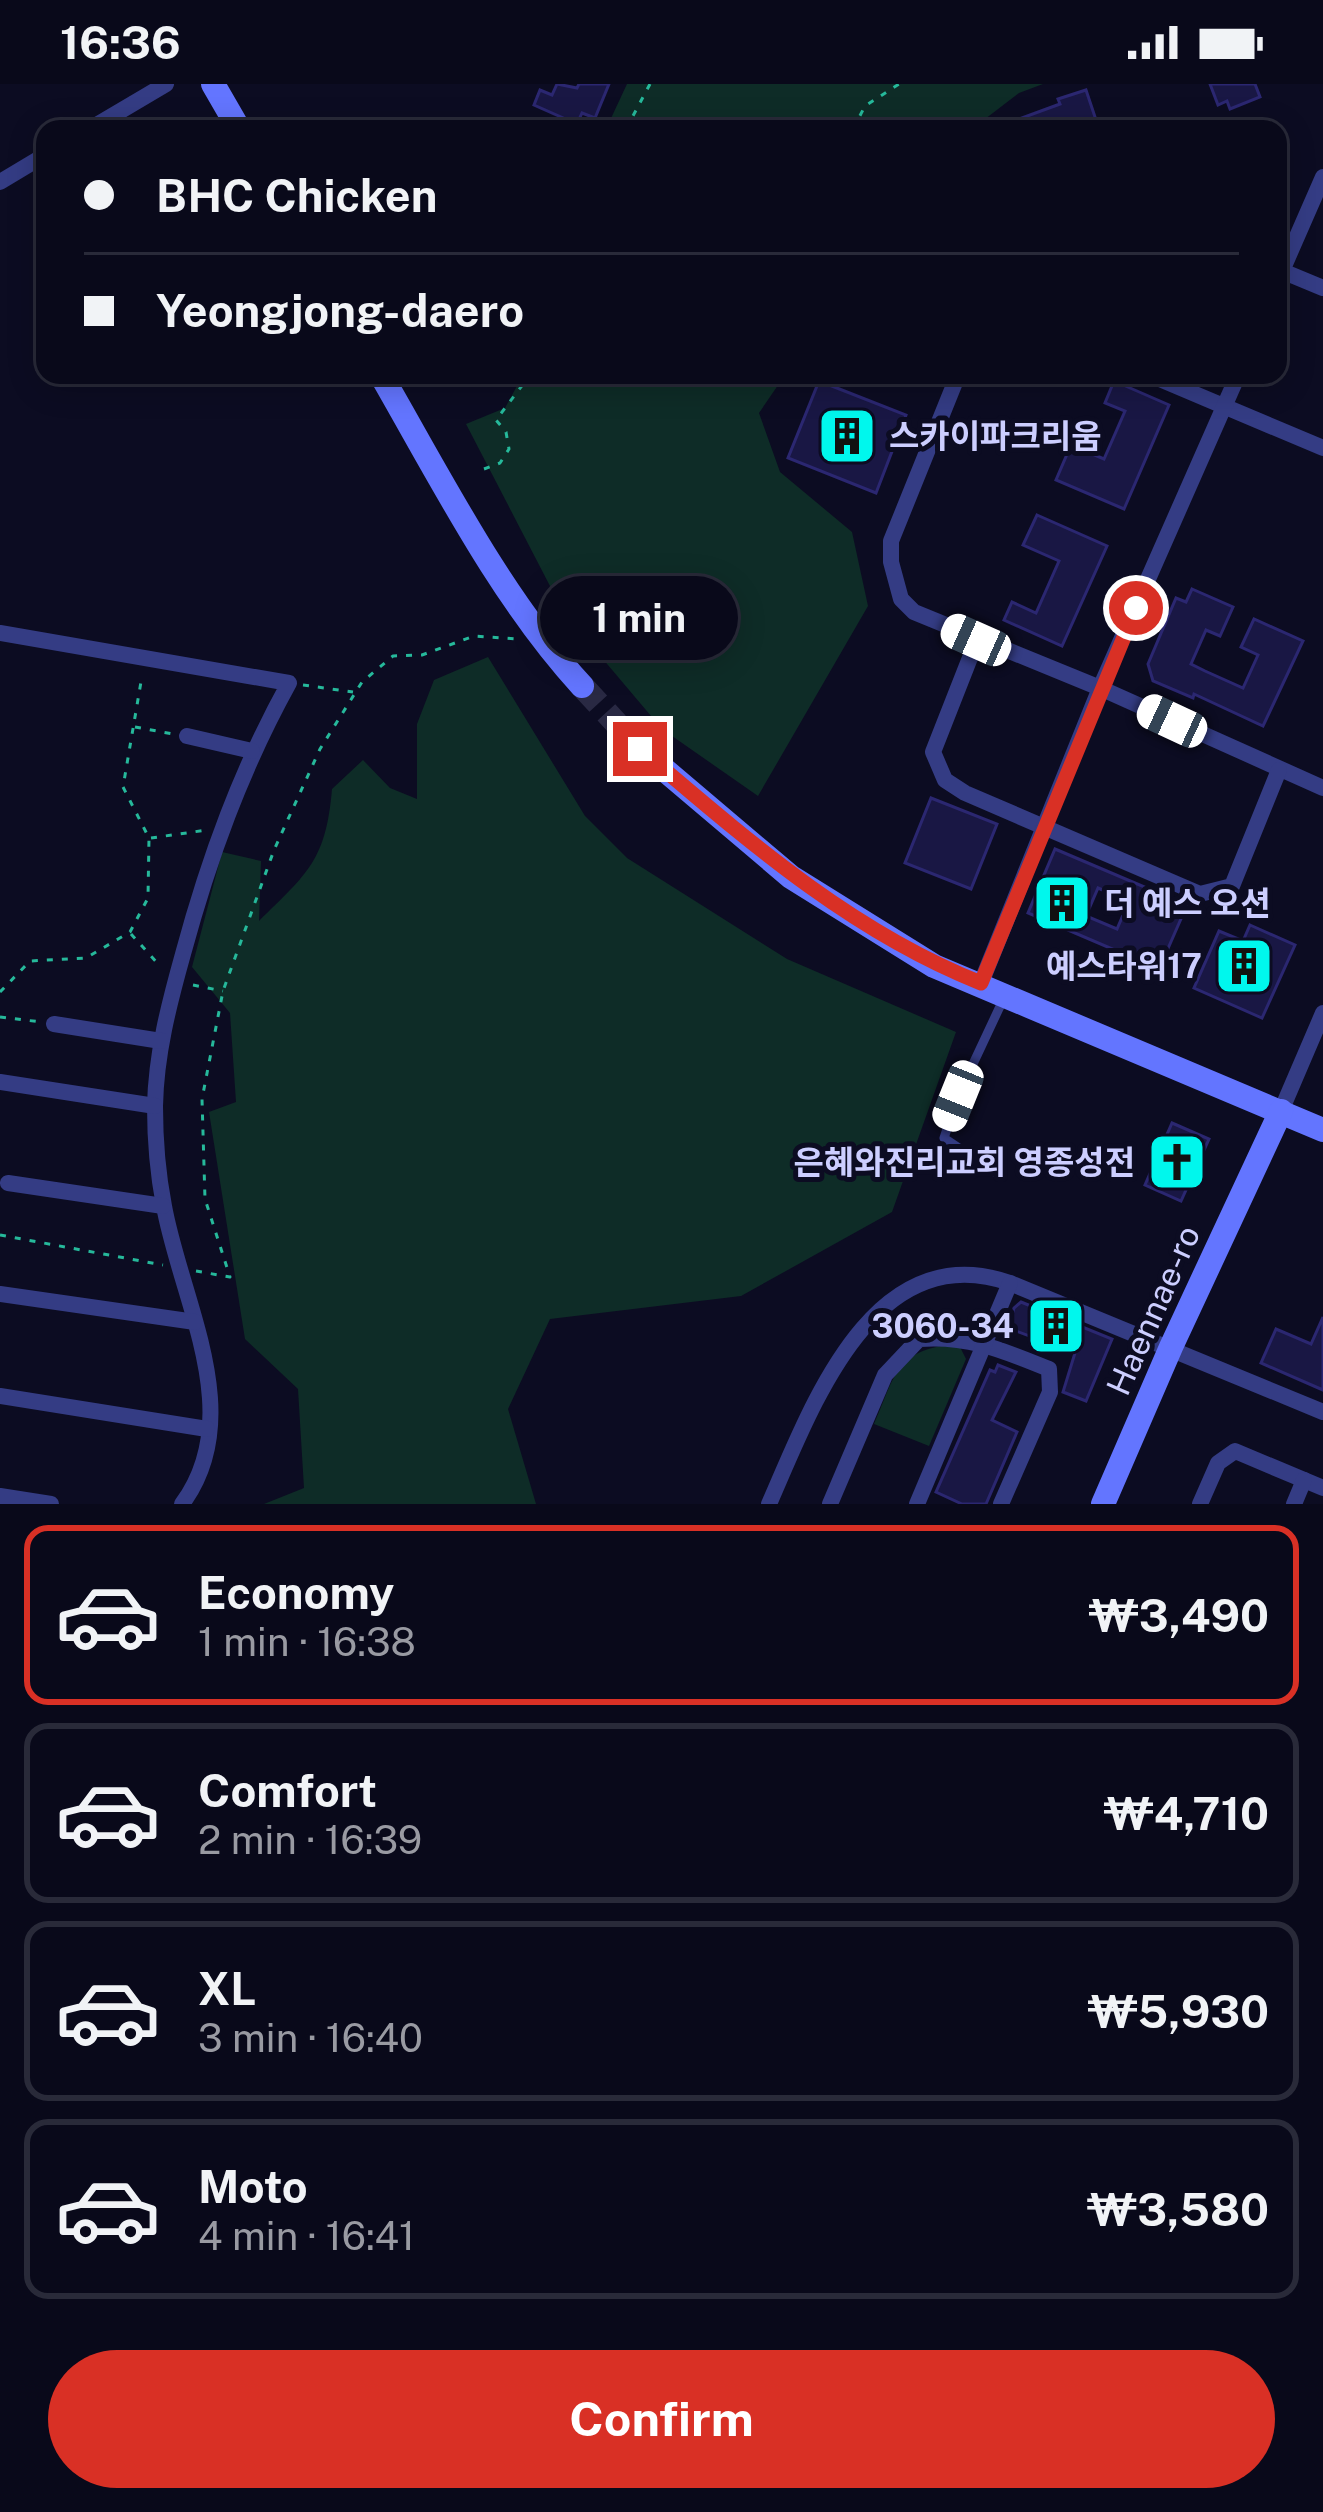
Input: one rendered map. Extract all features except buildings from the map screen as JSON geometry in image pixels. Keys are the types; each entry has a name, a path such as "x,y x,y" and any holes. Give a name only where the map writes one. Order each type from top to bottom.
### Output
{"main road":[{"path":"213,84 234,120"},
{"path":"386,384 453,500 543,640 582,686"},
{"path":"640,749 791,877 934,966 1323,1130"},
{"name":"Haennae-ro","path":"1103,1504 1281,1111"}],"street":[{"path":"105,120 166,84"},
{"path":"0,182 36,160"},
{"path":"1287,259 1323,177"},
{"path":"1287,277 1323,288"},
{"path":"954,384 891,541 901,599 914,612 976,640 1100,688 1323,788"},
{"path":"1171,384 1323,448"},
{"path":"981,983 1100,688 1234,384"},
{"path":"0,633 289,683 252,751 209,858 161,1040 155,1106 164,1206 207,1362 212,1398 200,1480 182,1504"},
{"path":"976,640 933,752 945,780 1043,827 1200,894 1216,892 1232,886 1279,770"},
{"path":"187,736 252,751"},
{"name":"Haennae-ro","path":"1281,1111 1323,1013"},
{"path":"54,1024 161,1040"},
{"path":"0,1082 155,1106"},
{"path":"8,1184 164,1206"},
{"path":"769,1504 825,1378 875,1312 919,1284 960,1277 1010,1283 1323,1412"},
{"path":"917,1504 1010,1283"},
{"path":"0,1294 195,1322"},
{"path":"830,1504 884,1375 920,1339 952,1336 984,1342 1049,1370 1050,1392 1001,1504"},
{"path":"0,1396 207,1429"},
{"path":"1200,1504 1218,1462 1235,1450 1323,1488"},
{"path":"1294,1504 1304,1480"},
{"path":"0,1496 50,1504"}],"lane":[{"path":"999,1174 944,1138 958,1096 1006,994"}],"path":[{"path":"631,120 650,84"},
{"path":"858,120 865,106 898,84"},
{"path":"484,469 500,463 509,449 506,432 496,420 523,384"},
{"path":"184,1269 230,1277 205,1199 202,1099 224,991 274,850 320,748 355,692 393,656 422,655 474,637 543,640"},
{"path":"0,992 29,961 86,958 130,932 148,898 149,838 123,787 146,658"},
{"path":"289,683 355,692"},
{"path":"134,727 187,736"},
{"path":"149,838 221,828"},
{"path":"0,1017 54,1024"},
{"path":"0,1234 161,1264"}],"green space":[{"path":"627,84 1043,84 1019,93 984,120 610,120"},
{"path":"518,384 779,384 759,413 780,472 852,532 868,606 758,796 662,729 564,613 466,424 505,408"},
{"path":"488,657 585,816 627,858 787,959 956,1032 892,1212 741,1296 550,1319 508,1409 536,1504 264,1504 304,1488 298,1389 245,1339 209,1112 236,1102 230,1013 192,967 222,852 261,861 259,921 312,864 325,833 332,789 363,760 390,788 417,799 417,724 434,680"},
{"path":"948,1345 960,1347 966,1359 929,1446 874,1424 906,1361"}],"tunnel":[{"path":"582,686 640,749"}],"place":[{"name":"스카이파크리움","path":"847,436"},
{"name":"더 예스 오션","path":"1062,903"},
{"name":"예스타워17","path":"1244,966"},
{"name":"은혜와진리교회 영종성전","path":"1177,1162"},
{"name":"3060-34","path":"1056,1326"}],"route":[{"path":"640,749 791,877 934,966 981,983 1136,608"}]}
